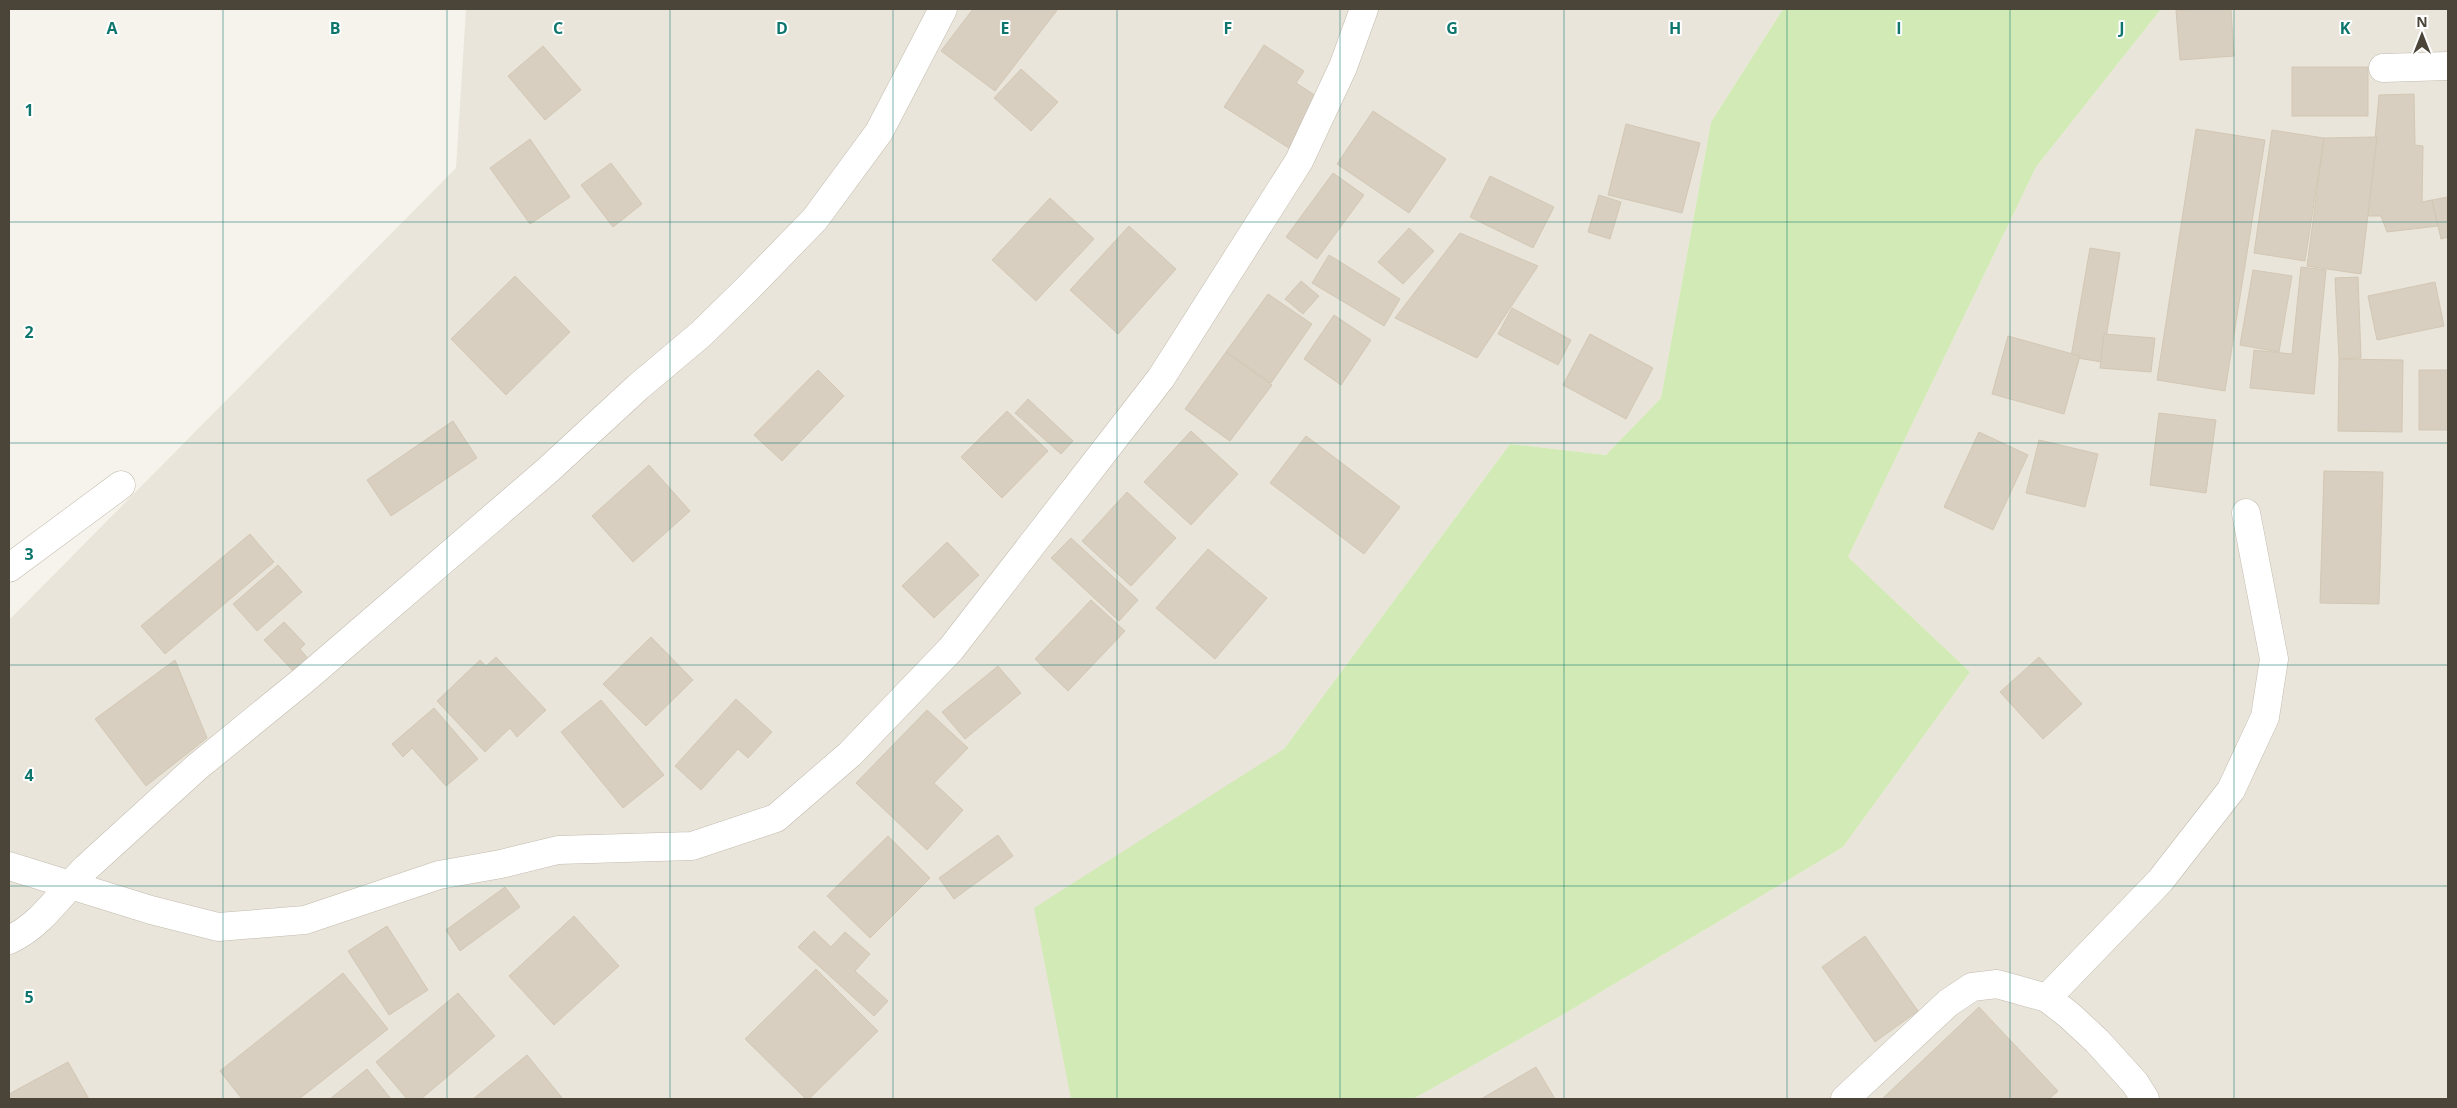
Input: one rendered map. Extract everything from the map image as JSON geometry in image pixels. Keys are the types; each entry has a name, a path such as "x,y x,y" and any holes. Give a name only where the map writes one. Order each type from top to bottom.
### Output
{"street":[{"path":"9,940 47,914 69,885 197,767 305,679 548,470 638,386 701,334 748,288 815,219 879,132 943,9"},
{"path":"9,866 218,927 305,920 439,875 501,864 558,850 692,846 776,818 850,754 951,649 1161,378 1299,161 1344,67 1364,9"},
{"path":"2382,68 2448,66"},
{"path":"9,568 120,485"},
{"path":"2046,998 2160,881 2231,790 2265,717 2274,658 2246,513"},
{"path":"1845,1099 1948,1003 1972,987 1997,984 2046,998 2097,1041 2135,1083 2145,1099"}],"shaded area":[{"path":"466,9 1783,9 1711,122 1661,398 1606,455 1510,444 1284,749 1071,1099 9,1099 9,620 456,168"},
{"path":"2161,9 2448,9 2448,1099 1413,1099 1564,1014 1843,847 1970,672 1848,557 2036,167"}],"green space":[{"path":"1783,9 2161,9 2036,167 1848,557 1970,672 1843,847 1564,1014 1413,1099 1071,1099 1034,908 1284,749 1510,444 1606,455 1661,398 1711,122"}],"building":[{"path":"973,9 1058,9 995,91 941,51"},
{"path":"2231,9 2234,56 2180,60 2176,10"},
{"path":"1264,45 1304,71 1296,83 1324,101 1292,150 1224,107"},
{"path":"543,46 581,90 545,120 508,76"},
{"path":"2292,67 2368,67 2368,116 2292,116"},
{"path":"1021,69 1058,102 1031,131 994,98"},
{"path":"2414,94 2415,145 2423,146 2422,202 2432,200 2438,226 2387,232 2381,216 2368,216 2379,95"},
{"path":"1373,111 1446,159 1409,213 1337,164"},
{"path":"1626,124 1700,143 1682,213 1608,195"},
{"path":"2196,129 2265,140 2225,391 2157,380"},
{"path":"2272,130 2324,138 2305,261 2254,253"},
{"path":"2377,137 2361,274 2307,266 2324,138"},
{"path":"530,139 570,197 530,224 490,168"},
{"path":"611,163 642,204 613,227 581,185"},
{"path":"1333,173 1364,195 1317,259 1286,237"},
{"path":"1490,176 1554,207 1533,248 1470,217"},
{"path":"1599,195 1621,202 1610,239 1588,232"},
{"path":"2448,197 2448,237 2441,239 2432,200"},
{"path":"1050,198 1094,239 1036,301 992,260"},
{"path":"1129,226 1176,269 1118,334 1070,290"},
{"path":"1409,228 1434,251 1403,284 1378,262"},
{"path":"1460,233 1538,266 1477,358 1395,318"},
{"path":"2090,248 2120,253 2102,362 2071,357"},
{"path":"1329,255 1400,299 1384,326 1312,283"},
{"path":"2301,267 2326,270 2314,394 2250,388 2254,350 2292,354"},
{"path":"2253,270 2292,276 2279,352 2240,345"},
{"path":"515,276 570,332 506,395 451,339"},
{"path":"2358,277 2361,358 2339,359 2335,278"},
{"path":"1301,281 1319,296 1303,314 1285,299"},
{"path":"2435,282 2444,326 2377,340 2368,296"},
{"path":"1268,294 1312,324 1271,383 1226,352"},
{"path":"1512,308 1571,340 1558,365 1498,334"},
{"path":"1334,315 1371,340 1341,385 1304,359"},
{"path":"1590,334 1653,368 1626,419 1563,385"},
{"path":"2104,334 2155,338 2151,372 2100,368"},
{"path":"2008,336 2080,356 2064,414 1992,394"},
{"path":"1226,352 1272,385 1230,441 1185,409"},
{"path":"2339,359 2403,360 2402,432 2338,431"},
{"path":"818,370 844,396 782,461 754,435"},
{"path":"2419,370 2448,370 2448,430 2419,430"},
{"path":"1028,399 1073,441 1061,454 1015,413"},
{"path":"1007,411 1048,451 1002,498 961,457"},
{"path":"2159,413 2216,420 2206,493 2150,485"},
{"path":"453,421 477,458 391,516 367,480"},
{"path":"1191,431 1238,474 1191,525 1144,482"},
{"path":"1979,432 2028,455 1993,530 1944,507"},
{"path":"1306,436 1400,507 1364,554 1270,483"},
{"path":"2039,440 2098,454 2085,507 2026,493"},
{"path":"649,465 690,511 633,562 592,516"},
{"path":"2324,471 2383,472 2379,604 2320,603"},
{"path":"1127,492 1176,538 1131,586 1082,541"},
{"path":"250,534 274,562 165,654 141,626"},
{"path":"1071,538 1138,600 1119,621 1051,558"},
{"path":"947,542 979,575 934,618 902,586"},
{"path":"1208,549 1267,598 1215,659 1156,608"},
{"path":"278,565 302,592 257,631 233,604"},
{"path":"1091,600 1125,631 1068,691 1035,659"},
{"path":"284,622 305,644 300,649 311,662 297,675 264,640"},
{"path":"651,637 693,680 646,726 603,684"},
{"path":"496,657 546,710 517,737 510,728 485,752 437,701 480,660 486,666"},
{"path":"2039,657 2082,704 2043,739 2000,692"},
{"path":"175,660 207,738 146,786 95,719"},
{"path":"998,666 1021,693 965,739 942,712"},
{"path":"736,699 772,732 748,758 738,749 701,790 675,766"},
{"path":"601,700 664,775 623,808 561,732"},
{"path":"434,708 478,759 446,786 412,748 403,757 392,744"},
{"path":"927,710 968,748 934,783 963,810 927,850 856,783"},
{"path":"998,835 1013,856 954,899 939,878"},
{"path":"888,836 930,878 870,938 827,896"},
{"path":"505,887 520,907 460,951 446,930"},
{"path":"574,916 619,966 554,1025 509,976"},
{"path":"387,926 428,990 389,1015 348,951"},
{"path":"814,931 831,947 845,932 870,954 855,971 888,1001 874,1016 798,947"},
{"path":"1865,936 1918,1011 1875,1042 1822,967"},
{"path":"816,969 878,1031 809,1099 806,1099 745,1039"},
{"path":"343,973 388,1029 299,1099 242,1099 220,1071"},
{"path":"458,993 495,1036 421,1099 407,1099 376,1062"},
{"path":"1979,1007 2058,1091 2049,1099 1882,1099"},
{"path":"527,1055 563,1099 473,1099"},
{"path":"68,1062 89,1099 9,1099 9,1094"},
{"path":"1536,1067 1555,1099 1481,1099"},
{"path":"367,1069 391,1099 330,1099"}]}
